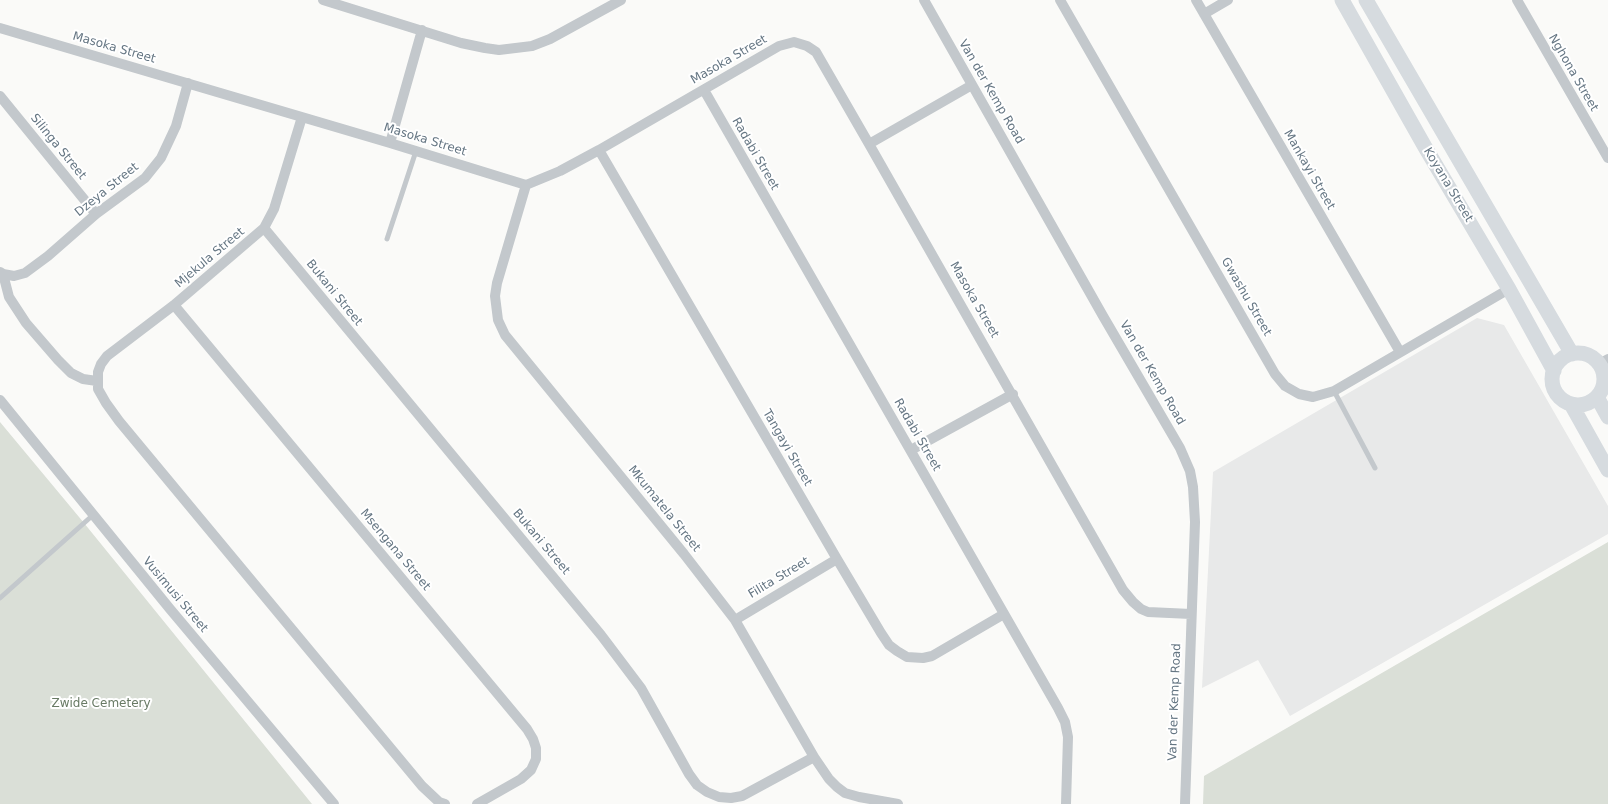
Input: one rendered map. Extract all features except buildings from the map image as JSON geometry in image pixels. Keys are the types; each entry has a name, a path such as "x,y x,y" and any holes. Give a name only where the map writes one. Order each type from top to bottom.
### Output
{"main road":[{"name":"Koyana Street","path":"1342,0 1425,147 1509,289 1554,371 1553,383 1558,394 1563,400 1571,404 1608,470"},
{"name":"Koyana Street","path":"1366,0 1572,354"},
{"path":"1554,371 1564,358 1572,354 1587,355 1604,361 1604,381 1602,390 1597,397 1589,403 1580,405 1571,404"},
{"path":"1597,397 1608,417"}],"street":[{"path":"322,0 461,43 499,50 532,46 550,39 609,3 621,0"},
{"name":"Van der Kemp Road","path":"924,0 1180,448 1190,471 1195,503 1184,804"},
{"name":"Gwashu Street","path":"1060,0 1275,374 1286,386 1299,394 1313,397 1334,391 1509,289"},
{"name":"Mankayi Street","path":"1196,0 1400,352"},
{"path":"1204,14 1228,0"},
{"name":"Nghona Street","path":"1517,0 1608,158"},
{"name":"Masoka Street","path":"0,28 390,143 526,185 560,171 600,150 779,46 786,43 800,43 812,48 816,52 1013,394 1120,584 1133,602 1141,609 1148,612 1191,614"},
{"path":"390,143 422,30"},
{"name":"Dzeya Street","path":"1,273 14,276 25,273 48,256 96,214 145,178 161,158 176,126 188,83"},
{"path":"869,144 972,85"},
{"name":"Radabi Street","path":"704,90 1058,708 1065,722 1068,737 1066,804"},
{"name":"Silinga Street","path":"0,96 96,214"},
{"name":"Mjekula Street","path":"98,385 98,372 101,364 107,356 174,305 264,228 274,209 302,117"},
{"name":"Tangayi Street","path":"600,150 837,559 881,633 893,648 907,657 923,658 932,656 1004,614"},
{"name":"Mkumatela Street","path":"526,185 497,283 495,296 498,320 505,335 684,554 734,620 814,757 829,779 836,787 845,793 898,804"},
{"name":"Bukani Street","path":"264,228 601,635 641,688 689,774 697,785 707,792 719,797 731,798 742,796 814,757"},
{"path":"1,273 9,297 26,323 71,373 98,385 106,403 119,421 417,780 439,802 445,804"},
{"name":"Msengana Street","path":"174,305 527,729 536,748 536,759 531,770 521,779 477,804"},
{"path":"911,450 1013,394"},
{"name":"Vusimusi Street","path":"0,400 93,515 334,804"},
{"name":"Filita Street","path":"734,620 837,559"}],"lane":[{"path":"387,239 416,151"},
{"path":"1334,391 1375,468"},
{"path":"0,598 93,515"}],"shaded area":[{"path":"1477,318 1504,325 1608,506 1608,534 1290,716 1258,660 1202,688 1213,472"}],"green space":[{"name":"Zwide Cemetery","path":"0,422 84,523 312,804 0,804"},
{"path":"1608,542 1608,804 1203,804 1204,776"}]}
